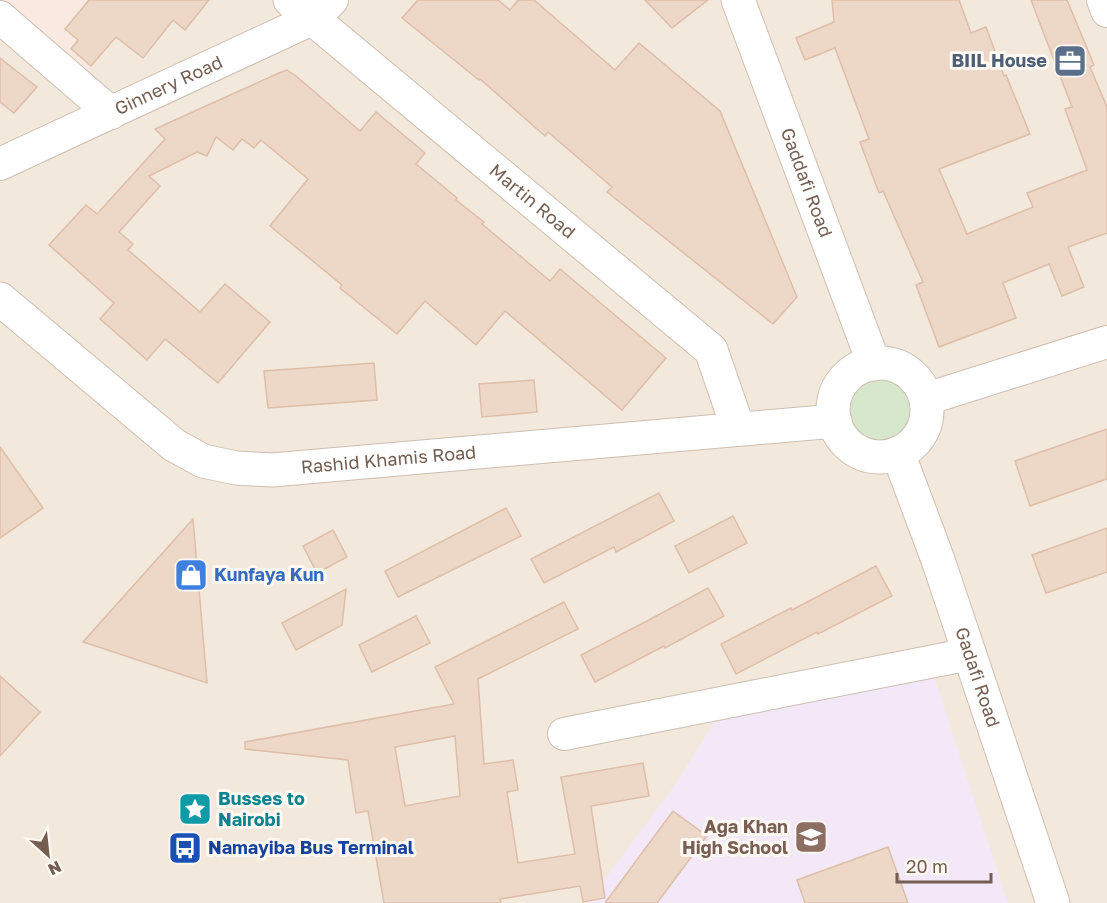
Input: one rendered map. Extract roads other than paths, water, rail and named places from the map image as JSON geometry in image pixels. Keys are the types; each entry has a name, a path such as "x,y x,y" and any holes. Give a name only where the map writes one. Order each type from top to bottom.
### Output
{"street":[{"name":"Gaddafi Road","path":"738,0 874,364"},
{"path":"1103,0 1107,11"},
{"name":"Ginnery Road","path":"0,164 111,113 312,6"},
{"name":"Martin Road","path":"312,6 711,350 738,428"},
{"path":"0,17 111,113"},
{"name":"Rashid Khamis Road","path":"0,299 174,445 202,461 236,468 272,470 835,421"},
{"path":"926,399 1107,342"},
{"path":"874,364 897,366 915,379 926,399 927,412 925,425 919,437 910,447 898,453 875,457 854,449 845,441 838,432 833,411 834,401 848,376 856,370 874,364"},
{"name":"Gadafi Road","path":"898,453 938,560 1053,903"},
{"path":"564,734 970,654"}],"place":[{"name":"BIIL House","path":"1070,61"},
{"name":"Kunfaya Kun","path":"191,575"},
{"name":"Busses to Nairobi","path":"195,809"},
{"name":"Aga Khan High School","path":"811,837"},
{"name":"Namayiba Bus Terminal","path":"185,848"}]}
